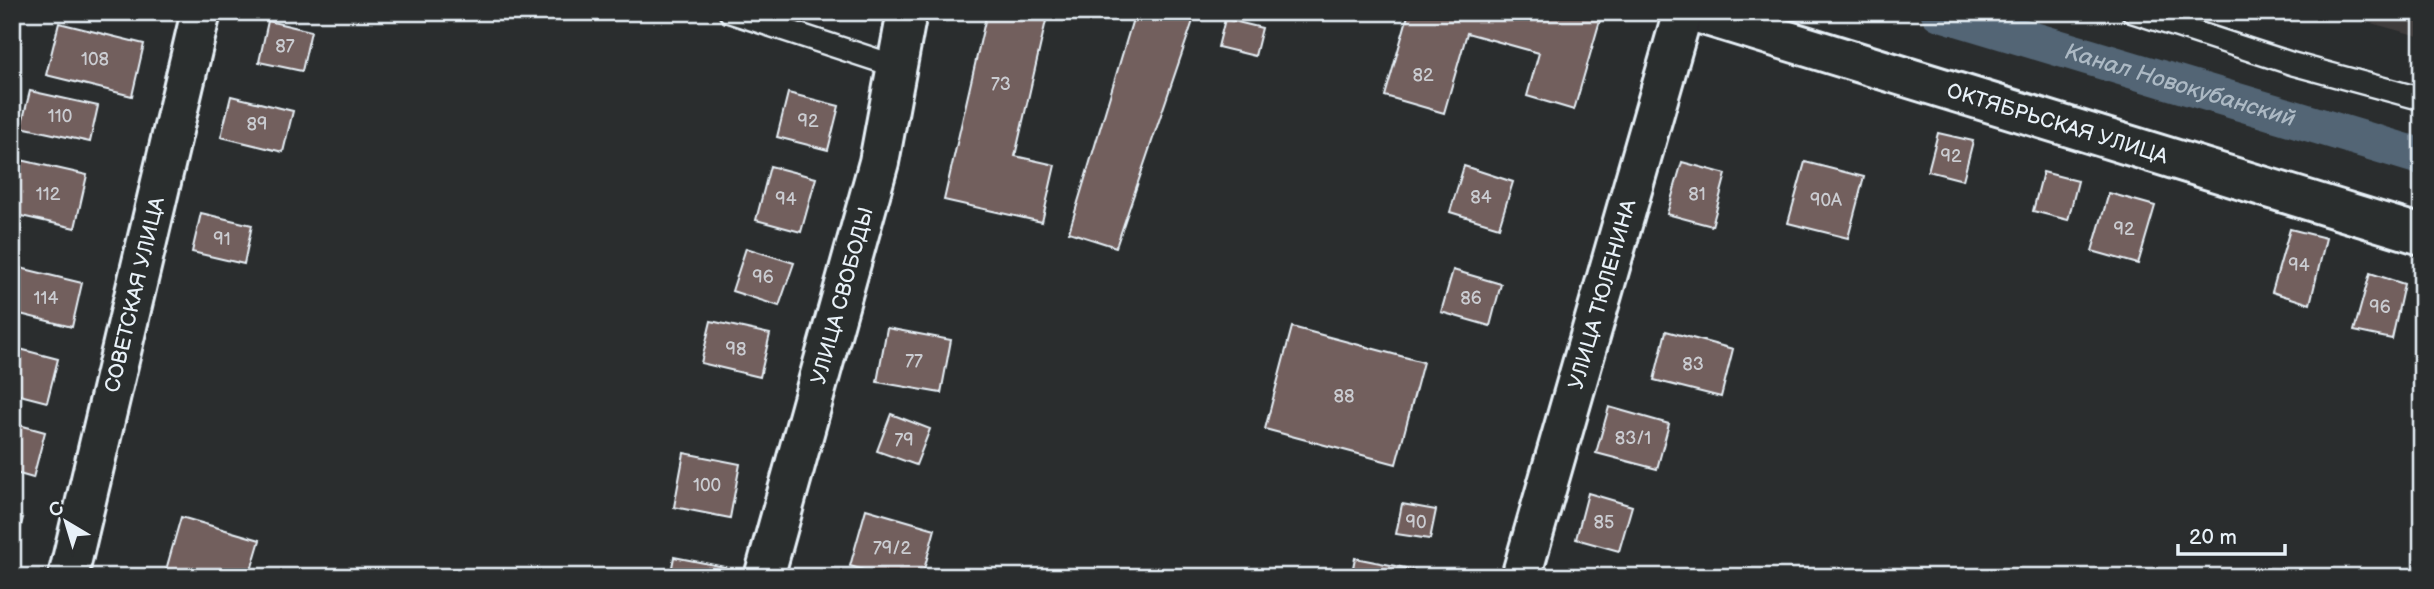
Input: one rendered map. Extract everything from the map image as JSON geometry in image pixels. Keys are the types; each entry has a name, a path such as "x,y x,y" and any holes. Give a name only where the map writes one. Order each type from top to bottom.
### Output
{"street":[{"name":"СОВЕТСКАЯ УЛИЦА","path":"68,577 201,12"},
{"name":"УЛИЦА СВОБОДЫ","path":"764,577 879,162 907,12"},
{"name":"УЛИЦА ТЮЛЕНИНА","path":"1521,577 1683,12"},
{"name":"ОКТЯБРЬСКАЯ УЛИЦА","path":"1694,12 2422,235"}],"lane":[{"path":"730,12 895,66"},
{"path":"2133,12 2293,64 2422,99"}],"shaded area":[{"path":"2331,12 2422,12 2422,37"}],"building":[{"path":"987,12 1048,12 1015,156 1055,165 1042,222 944,200"},
{"path":"1135,12 1196,12 1116,247 1069,232"},
{"path":"1409,12 1586,12 1601,17 1574,110 1527,96 1539,53 1467,33 1444,113 1385,96"},
{"path":"1225,19 1262,28 1255,56 1218,47"},
{"path":"268,21 311,31 302,71 259,62"},
{"path":"59,23 144,44 132,96 46,75"},
{"path":"30,91 98,106 90,142 21,127"},
{"path":"788,93 839,106 828,150 777,137"},
{"path":"231,96 293,111 283,152 221,137"},
{"path":"1938,133 1973,141 1963,180 1928,171"},
{"path":"12,158 87,175 75,228 12,214"},
{"path":"1682,162 1726,174 1712,226 1667,214"},
{"path":"1805,162 1864,177 1848,238 1788,223"},
{"path":"770,166 816,178 801,232 756,220"},
{"path":"1464,166 1513,182 1499,227 1450,212"},
{"path":"2043,172 2078,181 2068,220 2033,211"},
{"path":"2109,193 2155,206 2138,264 2092,251"},
{"path":"201,213 252,225 244,264 192,252"},
{"path":"2290,229 2326,238 2310,304 2272,292"},
{"path":"746,248 794,263 779,306 732,291"},
{"path":"12,266 82,283 72,327 12,312"},
{"path":"1453,270 1501,284 1490,326 1441,312"},
{"path":"2370,273 2404,284 2392,339 2354,331"},
{"path":"711,321 770,334 760,377 701,363"},
{"path":"1292,327 1423,362 1396,464 1265,429"},
{"path":"887,328 951,340 941,393 877,382"},
{"path":"1666,331 1733,349 1721,397 1654,380"},
{"path":"12,347 58,359 47,402 12,393"},
{"path":"1609,407 1669,424 1657,469 1596,453"},
{"path":"891,414 930,429 916,465 877,451"},
{"path":"12,423 45,432 33,478 12,472"},
{"path":"684,453 740,464 730,518 674,507"},
{"path":"1588,493 1632,506 1619,551 1576,539"},
{"path":"1402,504 1436,510 1430,539 1396,534"},
{"path":"866,509 935,529 922,577 887,577 850,566"},
{"path":"12,515 23,518 12,557"},
{"path":"181,517 260,540 249,577 164,577"},
{"path":"674,557 725,567 722,577 670,577"},
{"path":"1355,558 1416,570 1414,577 1351,577"}],"waterway":[{"name":"Канал Новокубанский","path":"1939,12 2422,157"}]}
